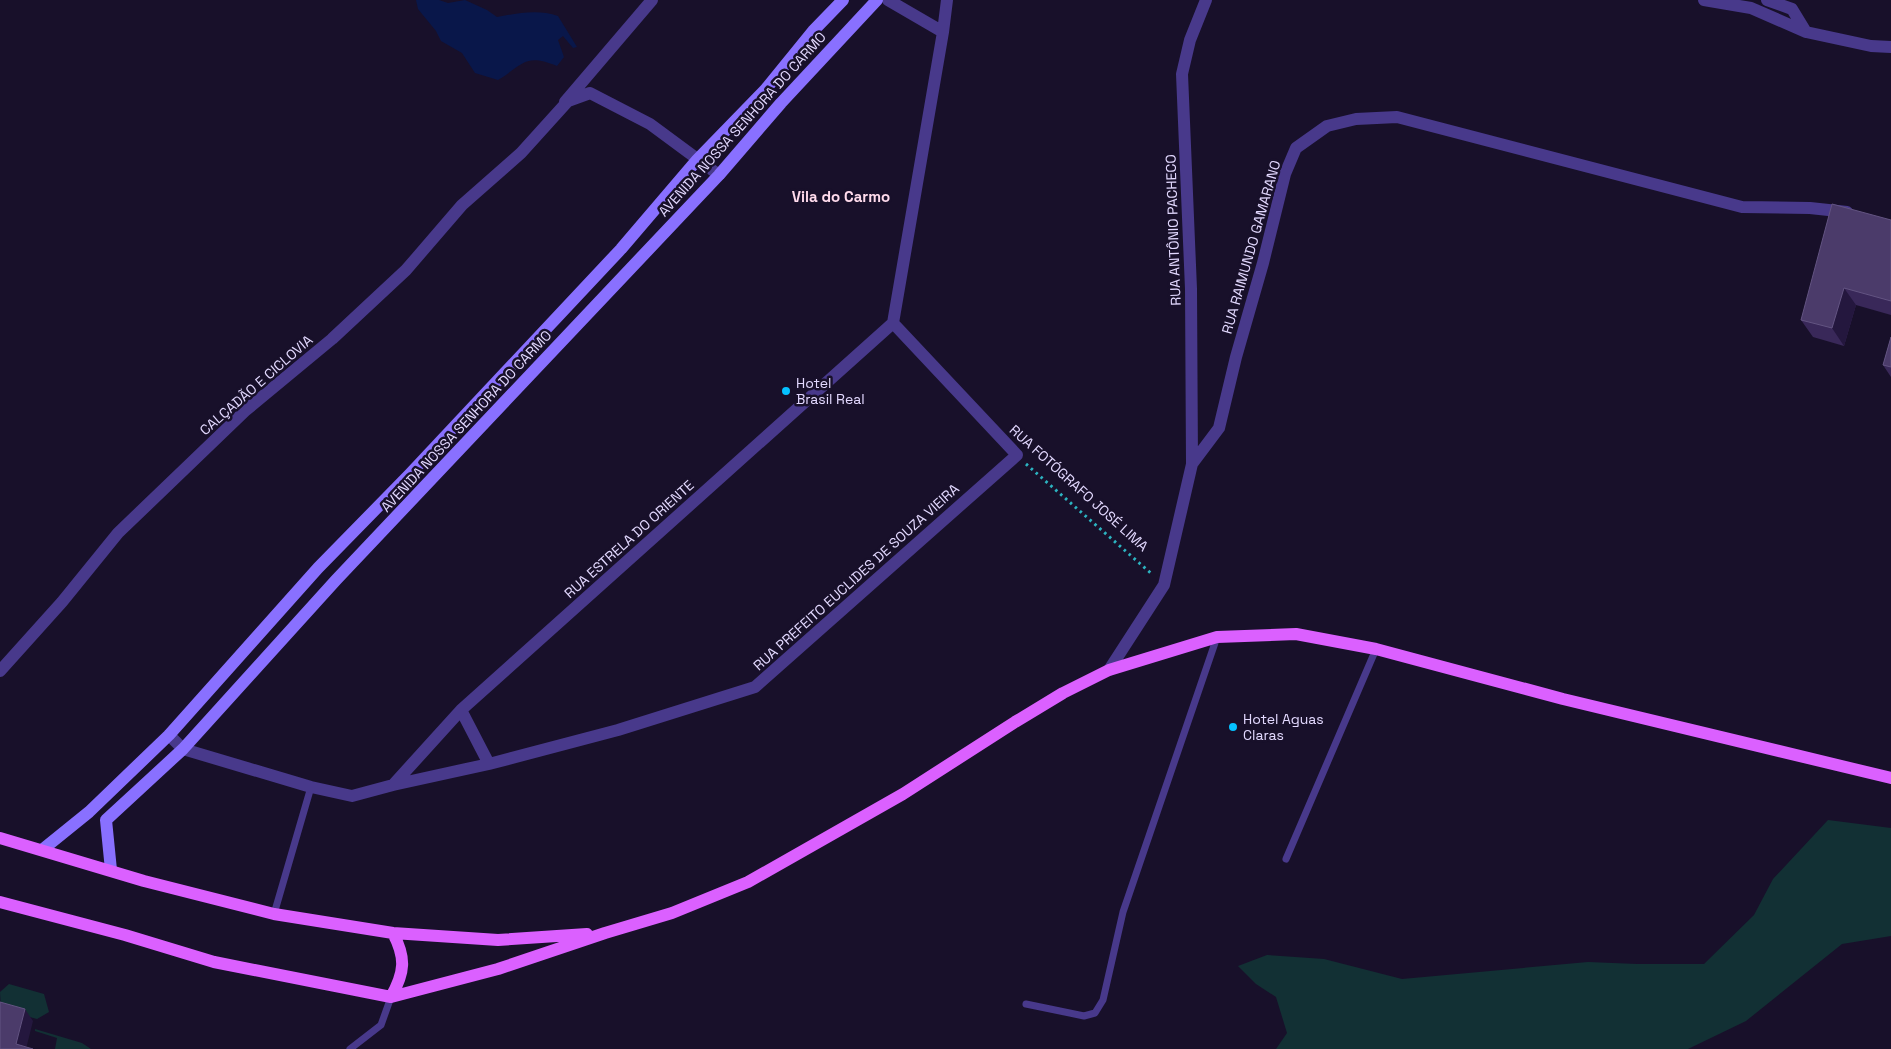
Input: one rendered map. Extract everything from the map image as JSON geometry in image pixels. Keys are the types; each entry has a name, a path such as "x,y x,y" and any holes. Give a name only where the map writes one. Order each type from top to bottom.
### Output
{"main road":[{"path":"0,902 125,935 214,962 391,997 498,969 672,913 748,882 903,794 1063,693 1109,670 1217,637 1296,634 1376,648 1564,699 1891,778"},
{"path":"0,838 144,881 274,914 393,933 498,940 605,933"},
{"path":"391,997 400,982 403,965 401,948 393,933"}],"street":[{"path":"521,153 652,0"},
{"name":"AVENIDA NOSSA SENHORA DO CARMO","path":"42,850 89,812 170,735 318,568 410,474 620,249 697,160 765,90 812,31 843,0"},
{"name":"AVENIDA NOSSA SENHORA DO CARMO","path":"111,870 106,820 183,749 336,580 718,175 781,103 877,0"},
{"path":"888,0 943,32"},
{"path":"893,323 947,0"},
{"name":"RUA ANTÔNIO PACHECO","path":"1192,464 1191,289 1182,74 1190,40 1206,0"},
{"path":"1704,0 1751,8 1806,32 1871,46 1891,47"},
{"path":"1767,0 1792,9 1806,32"},
{"path":"765,90 781,103"},
{"path":"521,153 568,101 590,93 650,124 718,175"},
{"name":"RUA RAIMUNDO GAMARANO","path":"1109,670 1164,585 1192,464 1219,428 1285,174 1296,148 1327,126 1356,119 1397,117 1742,207 1810,208 1856,214"},
{"name":"CALÇADÃO E CICLOVIA","path":"0,671 62,602 118,533 245,410 332,340 400,276 462,205 521,153"},
{"path":"620,249 637,260"},
{"name":"RUA FOTÓGRAFO JOSÉ LIMA","path":"893,323 1017,455"},
{"name":"RUA ESTRELA DO ORIENTE","path":"393,785 461,710 893,323"},
{"name":"RUA PREFEITO EUCLIDES DE SOUZA VIEIRA","path":"183,749 311,787 352,796 489,764 618,730 755,687 1017,455"},
{"path":"410,474 426,486"},
{"path":"318,568 336,580"},
{"path":"461,710 489,764"},
{"path":"170,735 183,749"}],"lane":[{"path":"1026,1004 1084,1016 1095,1013 1103,1000 1123,912 1217,637"},
{"path":"1286,859 1376,648"},
{"path":"274,914 311,787"},
{"path":"350,1049 381,1025 391,997"}],"path":[{"name":"RUA FOTÓGRAFO JOSÉ LIMA","path":"1017,455 1164,585"}],"green space":[{"path":"1828,820 1891,828 1891,936 1842,944 1746,1021 1688,1049 1276,1049 1287,1033 1276,997 1256,984 1238,966 1267,955 1324,959 1402,979 1588,962 1704,964 1754,915 1773,879"},
{"path":"9,984 44,994 49,1012 37,1019 1,1009 0,992"},
{"path":"35,1029 82,1043 91,1049 55,1049 57,1038 35,1031"}],"shaded area":[{"path":"416,0 439,0 448,3 465,0 497,17 528,12 558,16 577,47 573,48 563,36 558,40 564,57 557,66 538,60 531,60 498,80 475,73 462,53 441,41 436,31 418,9"}],"building":[{"path":"1832,204 1891,220 1891,301 1844,288 1832,328 1801,320"},
{"path":"1891,337 1891,367 1883,365"},
{"path":"0,1002 25,1009 16,1044 33,1049 0,1049"}],"place":[{"name":"Hotel Brasil Real","path":"786,391"},
{"name":"Hotel Aguas Claras","path":"1233,727"}],"district":[{"name":"Vila do Carmo","path":"841,196"}]}
